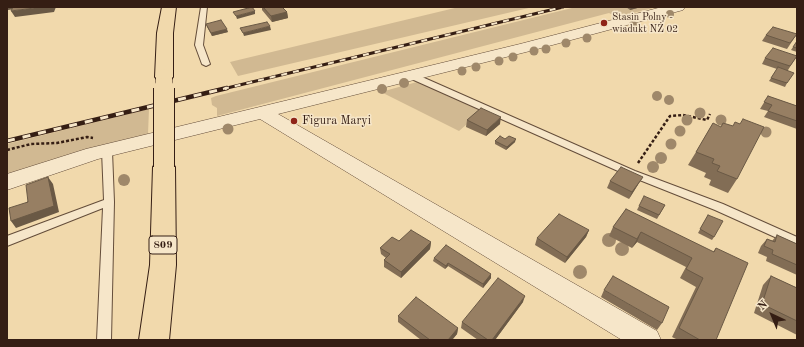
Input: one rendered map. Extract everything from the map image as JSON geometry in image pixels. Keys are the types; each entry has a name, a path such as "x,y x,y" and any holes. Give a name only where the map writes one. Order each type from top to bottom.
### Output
{"main road":[{"name":"809","path":"154,340 163,265 164,47 169,7"}],"street":[{"path":"7,182 100,152 524,48 678,7"},
{"path":"261,112 646,340"}],"lane":[{"path":"204,7 199,45 206,64"},
{"path":"410,75 631,173 719,207 797,242"},
{"path":"100,152 109,202 104,340"},
{"path":"7,241 109,202"}],"path":[{"path":"631,173 670,116 683,115 707,120 710,114"},
{"path":"7,150 31,144 57,144 83,137 91,137 93,138 100,152"}],"shaded area":[{"path":"459,7 533,7 238,76 230,62"},
{"path":"576,7 657,7 617,17 609,13 217,116 217,108 212,105 211,98 216,96"},
{"path":"417,82 482,111 459,131 381,92"},
{"path":"149,109 148,134 7,175 7,144"}],"building":[{"path":"13,7 42,7 11,11"},
{"path":"252,7 255,11 236,16 233,12"},
{"path":"263,7 282,7 287,12 271,16"},
{"path":"221,20 227,29 211,33 206,24"},
{"path":"267,22 270,26 243,33 240,28"},
{"path":"773,27 797,34 790,43 766,35"},
{"path":"797,41 797,48 793,47"},
{"path":"773,48 797,56 790,66 765,58"},
{"path":"778,67 794,73 787,83 771,78"},
{"path":"768,96 797,106 797,121 768,111 772,105 764,102"},
{"path":"481,108 501,117 487,130 467,120"},
{"path":"743,119 764,127 737,179 717,171 720,166 712,163 714,159 696,152 713,123 721,127 723,123 733,126 735,122 740,124"},
{"path":"500,136 505,139 509,136 516,139 507,147 495,141"},
{"path":"621,167 643,177 632,192 610,181"},
{"path":"48,177 54,206 11,221 9,208 28,202 26,185"},
{"path":"644,196 665,205 659,215 639,206"},
{"path":"626,209 714,252 716,248 748,263 716,340 700,340 679,328 703,278 686,269 692,258 641,232 637,239 613,227"},
{"path":"559,214 589,230 567,257 537,238"},
{"path":"708,215 723,221 714,237 700,229"},
{"path":"411,230 431,242 401,272 384,260 390,254 380,248 392,237 399,241"},
{"path":"777,235 797,244 797,265 772,254 773,250 764,246 767,239 775,242"},
{"path":"446,245 491,274 483,284 448,263 446,266 434,258"},
{"path":"613,276 669,307 662,323 604,290"},
{"path":"771,276 797,288 797,321 762,304"},
{"path":"498,278 525,296 492,340 488,340 462,322"},
{"path":"416,297 458,328 448,340 430,340 398,316"}],"railway":[{"path":"223,89 563,7"},
{"path":"7,141 227,88"}],"place":[{"name":"Stasin Polny - wiadukt NŻ 02","path":"604,23"},
{"name":"Figura Maryi","path":"294,121"}]}
